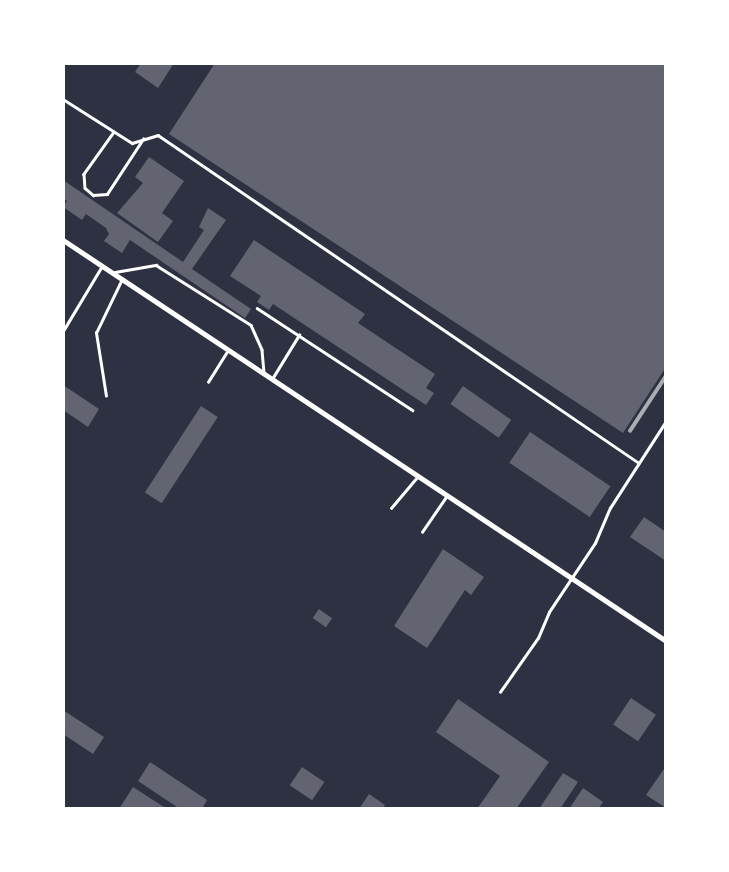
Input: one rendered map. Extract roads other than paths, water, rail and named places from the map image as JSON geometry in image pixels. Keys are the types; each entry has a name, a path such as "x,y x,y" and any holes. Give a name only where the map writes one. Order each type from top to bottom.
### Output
{"street":[{"path":"63,240 666,642"}],"lane":[{"path":"63,99 132,143 158,135 639,463"},
{"path":"114,132 84,174 85,188 93,195 107,194 143,139"},
{"path":"112,273 156,265 251,325 262,350 264,374"},
{"path":"63,331 102,266"},
{"path":"106,396 96,333 122,279"},
{"path":"257,308 412,410"},
{"path":"272,379 299,335"},
{"path":"208,382 228,350"},
{"path":"500,692 573,579 666,421"},
{"path":"391,509 418,476"},
{"path":"422,532 447,496"}],"railway":[{"path":"630,431 666,376"}]}
